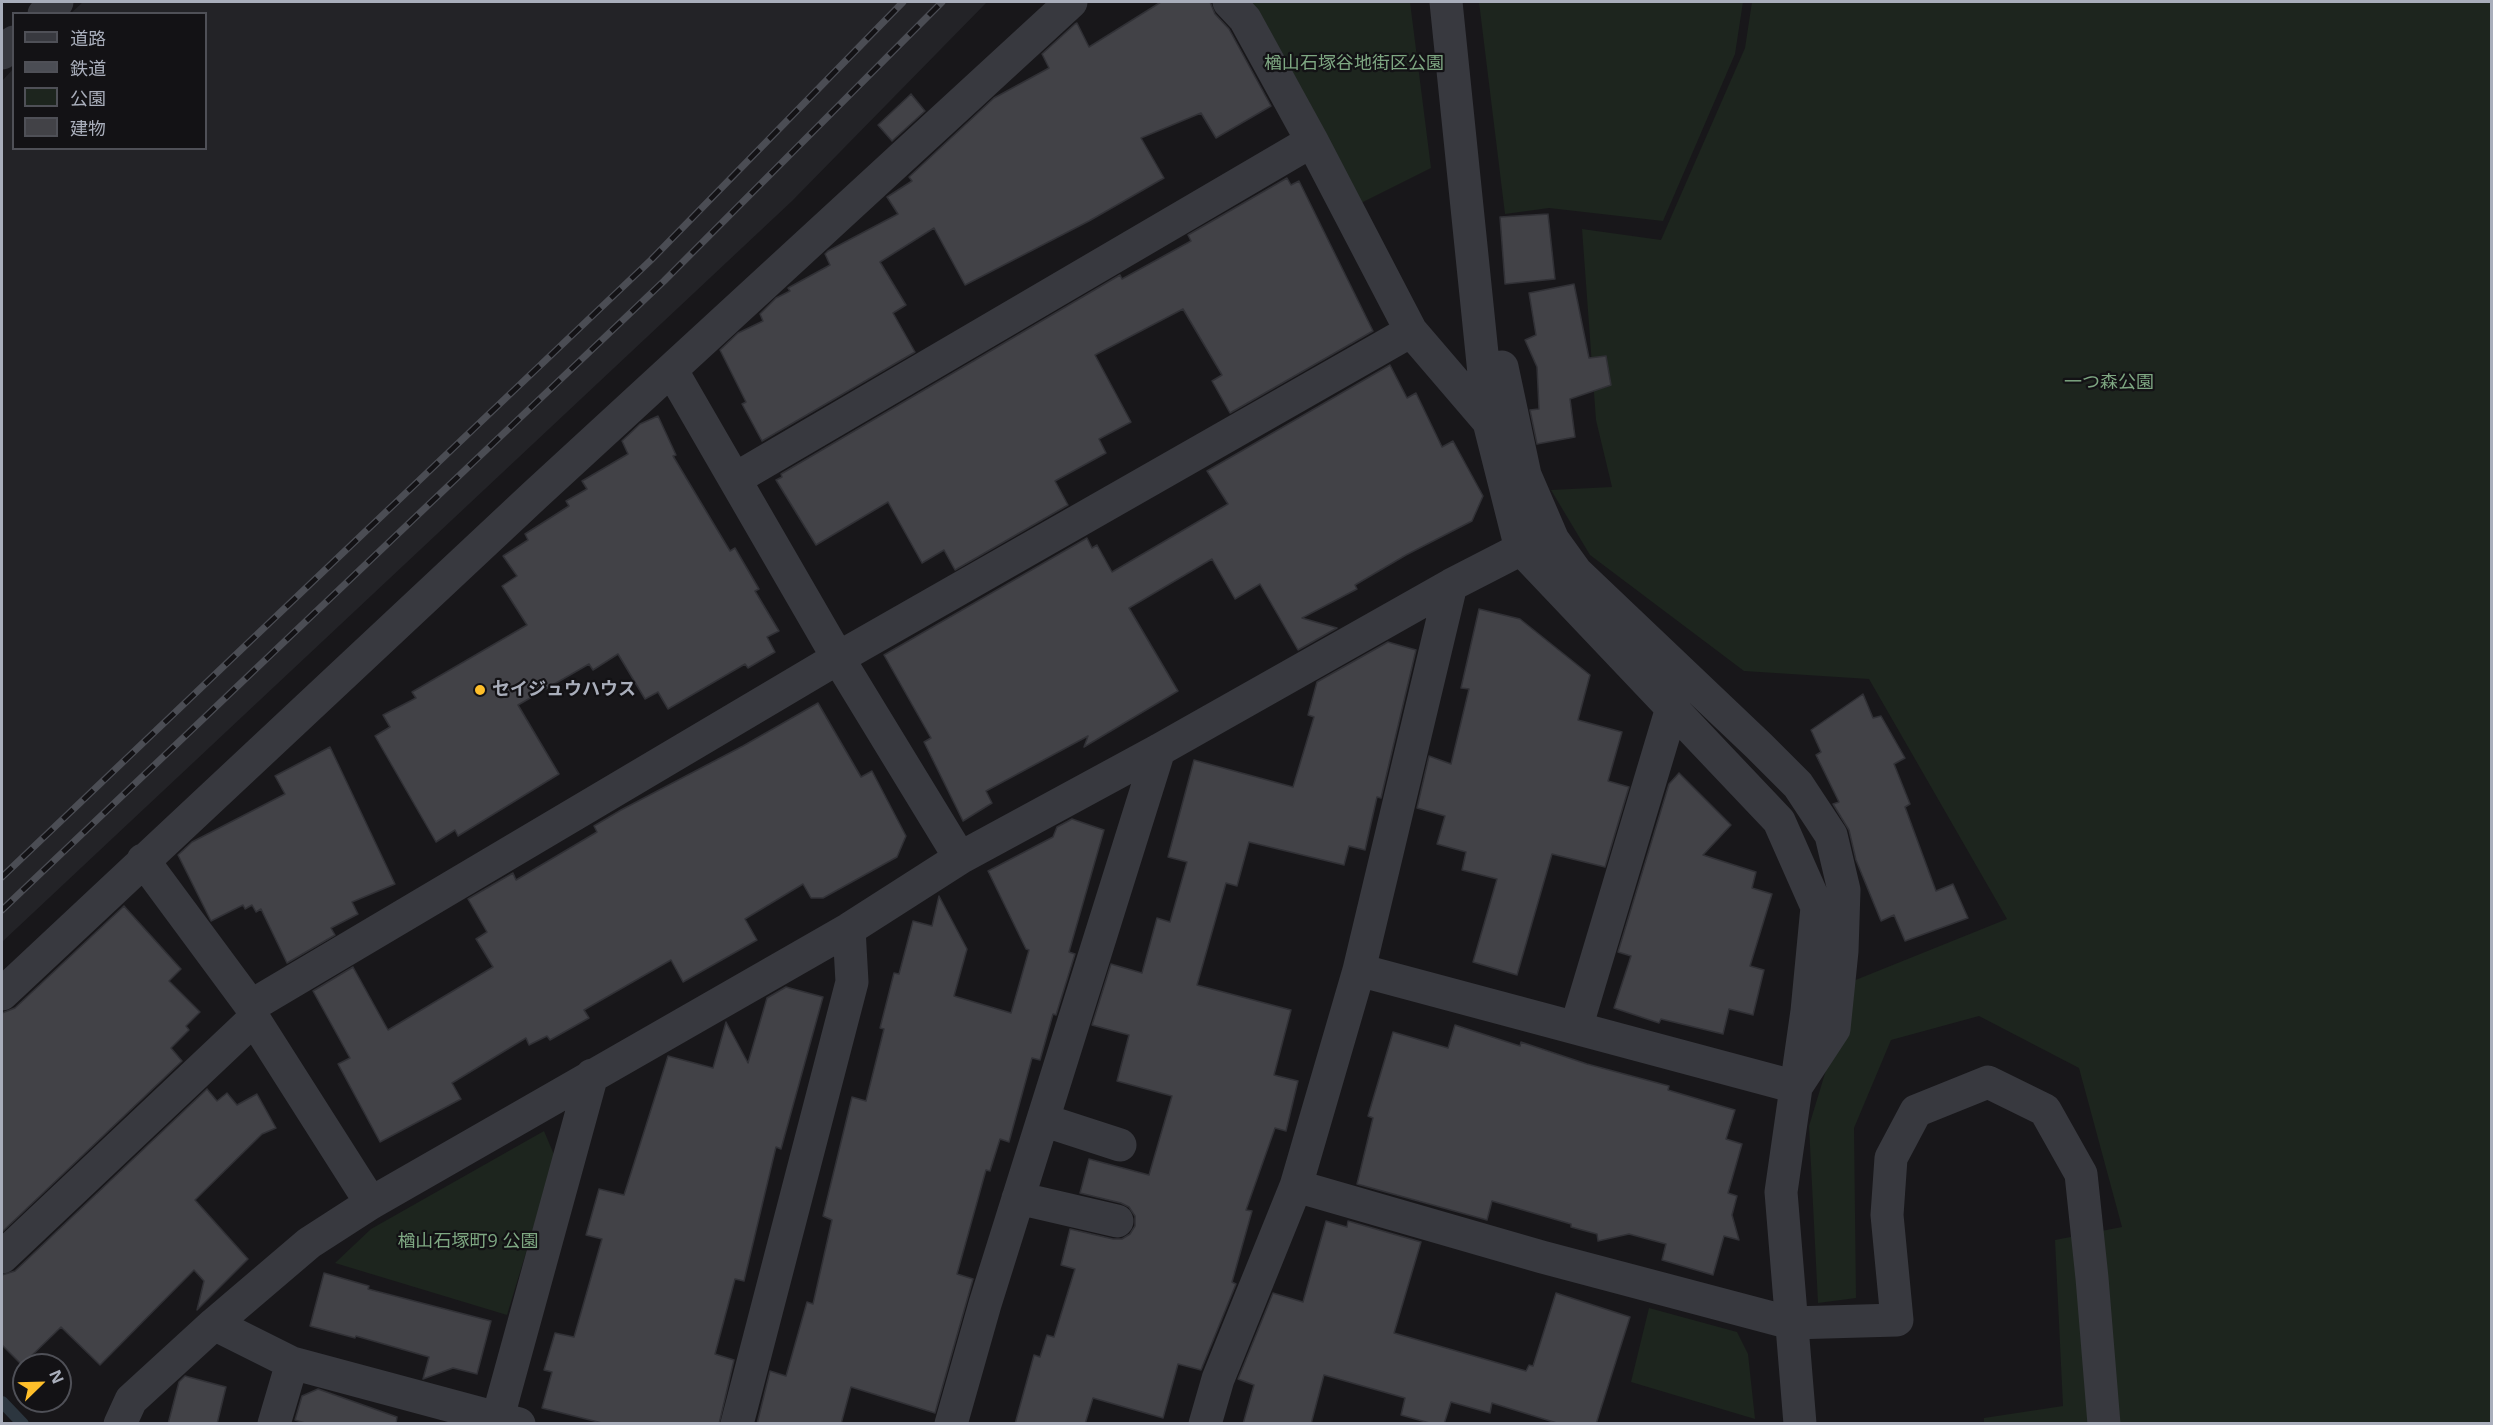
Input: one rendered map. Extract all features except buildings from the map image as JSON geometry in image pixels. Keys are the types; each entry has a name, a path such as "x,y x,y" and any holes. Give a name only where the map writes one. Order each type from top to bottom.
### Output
{"street":[{"path":"2,994 143,860 1071,2"},
{"path":"1229,2 1245,19 1312,141 1411,331 1489,422"},
{"path":"1446,2 1489,422 1521,549 1671,711 1779,821 1816,907 1807,1011 1781,1191 1800,1424"},
{"path":"735,479 1312,141"},
{"path":"1475,279 1504,372 1525,475 1553,540 1576,572 1798,785 1831,834 1844,890 1842,951 1834,1029 1796,1087"},
{"path":"2,1257 252,1013 838,658 1411,331"},
{"path":"672,371 838,658 960,858"},
{"path":"120,1424 131,1400 214,1324 309,1243 371,1203 849,929 960,858 1159,750 1451,585 1521,549"},
{"path":"1205,1424 1218,1379 1296,1186 1359,970 1451,585"},
{"path":"1576,1028 1671,711"},
{"path":"951,1424 985,1304 1159,750"},
{"path":"143,860 252,1013 371,1203"},
{"path":"737,1424 852,982 849,929"},
{"path":"1359,970 1796,1087"},
{"path":"214,1324 291,1363 505,1421 592,1076"},
{"path":"1296,1186 1542,1257 1791,1323 1897,1320 1887,1215 1891,1158 1916,1111 1988,1082 2044,1110 2081,1174 2104,1424"},
{"path":"1043,1120 1120,1144"},
{"path":"1018,1198 1117,1221"},
{"path":"274,1424 291,1363"}],"shaded area":[{"path":"83,2 987,2 792,201 2,942 2,81 12,70 12,150 207,150 207,12 72,12"}],"green space":[{"name":"楢山石塚谷地街区公園","path":"1247,2 1410,2 1431,168 1359,204"},
{"path":"1479,2 1743,2 1735,54 1663,221 1549,208 1505,214"},
{"name":"一つ森公園","path":"1752,2 2491,2 2491,1423 1984,1423 1984,1418 2063,1406 2055,1240 2122,1227 2079,1068 1979,1016 1891,1040 1854,1128 1856,1298 1818,1303 1809,1126 1853,981 2007,919 1869,679 1744,671 1590,555 1551,490 1612,487 1596,420 1582,229 1661,240 1745,48"},
{"name":"楢山石塚町9 公園","path":"544,1131 555,1157 507,1315 335,1263 371,1229"},
{"path":"1649,1308 1737,1332 1748,1354 1755,1419 1631,1382"}],"waterway":[{"path":"2,1402 23,1424"}],"railway":[{"path":"2,877 651,260 903,2"},
{"path":"2,910 664,281 942,2"}],"place":[{"name":"セイジュウハウス","path":"480,690"}]}
